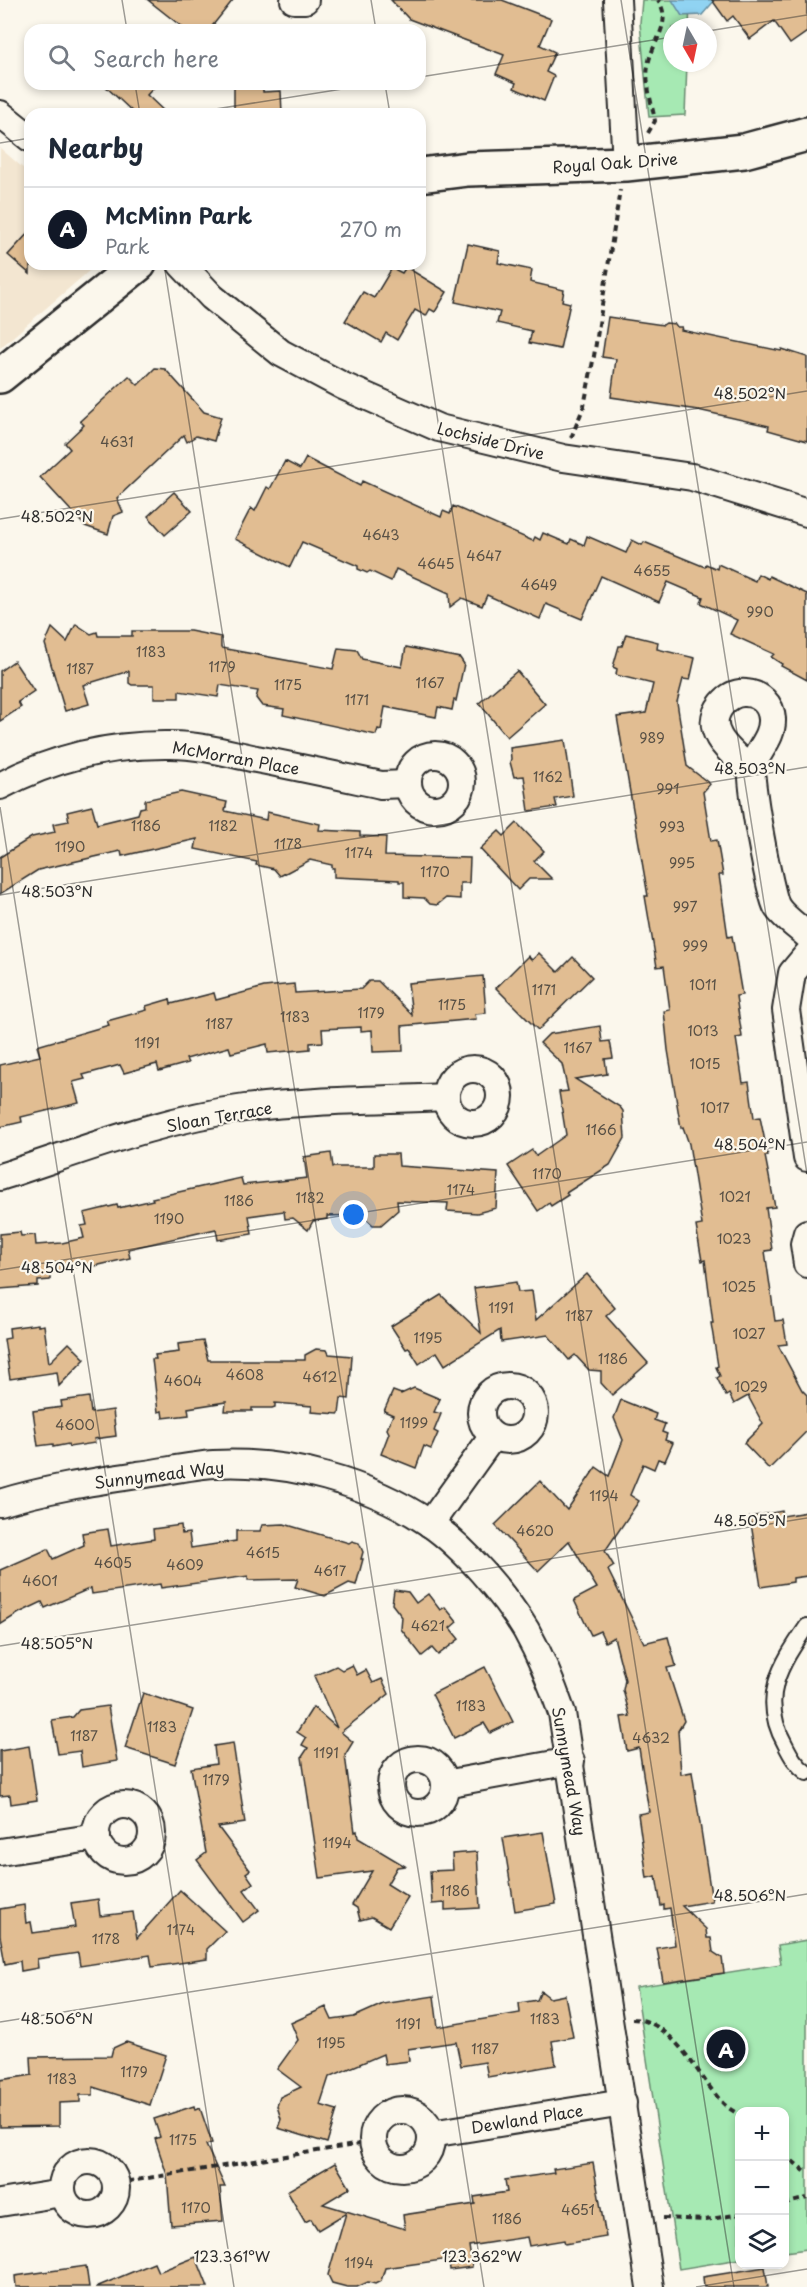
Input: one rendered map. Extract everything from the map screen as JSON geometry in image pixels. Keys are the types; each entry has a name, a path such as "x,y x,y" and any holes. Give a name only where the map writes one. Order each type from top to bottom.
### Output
{"main road":[{"name":"Royal Oak Drive","path":"426,175 468,169 626,164 744,151 807,134"},
{"path":"0,376 132,270"}],"street":[{"path":"294,0 305,0"},
{"path":"617,0 626,164"},
{"path":"0,114 24,133"},
{"name":"Lochside Drive","path":"187,270 212,297 280,353 343,386 439,428 563,458 692,477 807,513"},
{"name":"McMorran Place","path":"0,786 38,766 89,752 131,746 173,745 212,749 381,784 407,784"},
{"path":"751,770 766,875 777,908 807,935"},
{"path":"807,955 792,973 786,1011 807,1158"},
{"name":"Sloan Terrace","path":"0,1177 150,1128 244,1108 445,1097"},
{"path":"807,1233 804,1244 807,1264"},
{"path":"430,1524 493,1436"},
{"name":"Sunnymead Way","path":"0,1503 54,1489 214,1464 271,1466 326,1477 376,1495 430,1524 474,1562 525,1629 546,1669 562,1713 650,2287"},
{"path":"445,1784 571,1761"},
{"path":"0,1852 97,1837"},
{"name":"Dewland Place","path":"431,2134 623,2103"},
{"path":"393,2111 412,2112 421,2117 431,2134 428,2152 422,2159 406,2168 388,2164 376,2151 373,2142 377,2123 393,2111"},
{"path":"85,2161 94,2161 109,2168 117,2183 117,2193 113,2202 107,2209 90,2216 72,2209 62,2193 62,2184 69,2169 85,2161"},
{"path":"0,2203 62,2193"}],"lane":[{"path":"807,1626 784,1659 772,1696 776,1729 796,1765 807,1773"}],"path":[{"path":"563,458 584,406 626,164 655,121 648,80 648,65 664,21 662,6 658,0"},
{"path":"610,2019 644,2019 659,2028 694,2065 722,2103 735,2112"},
{"path":"117,2183 373,2142"},
{"path":"789,2158 807,2173"},
{"path":"789,2203 807,2198"},
{"path":"640,2217 705,2220 735,2215"}],"shaded area":[{"path":"0,148 24,169 24,270 90,270 0,348"}],"green space":[{"path":"642,0 677,0 690,4 689,18 663,18 663,72 687,72 685,115 649,117 640,23"},
{"path":"807,1940 807,2249 789,2251 789,2107 735,2107 735,2260 679,2269 636,1987 781,1964 778,1945"}],"water":[{"path":"672,0 715,0 702,15 682,16"}],"building":[{"path":"148,0 233,0 214,24 178,24"},
{"path":"391,0 502,0 551,19 540,45 555,52 546,72 554,76 544,101 514,88 516,83 496,74 504,55 409,19"},
{"path":"712,0 807,0 807,32 790,44 774,21 750,39 733,16 727,21"},
{"path":"109,90 152,90 147,95 161,108 129,108"},
{"path":"234,90 281,91 282,108 234,108"},
{"path":"24,238 24,269 8,255"},
{"path":"468,244 500,251 498,263 532,270 530,282 564,290 562,301 570,303 560,349 529,343 532,331 497,323 500,312 455,302"},
{"path":"391,270 402,273 404,270 411,270 447,292 435,312 430,309 426,316 415,310 397,340 386,333 381,342 345,321 363,292 374,298"},
{"path":"608,317 663,325 675,324 677,327 682,327 681,330 781,351 782,349 807,357 807,441 768,430 769,426 698,410 611,397 616,359 602,357"},
{"path":"155,368 165,369 204,412 221,417 214,441 196,436 187,442 184,435 117,498 123,512 113,516 108,534 85,526 40,477 70,449 65,443 84,425 80,421 129,376 138,385"},
{"path":"306,458 360,486 362,481 441,517 443,511 450,514 453,506 533,541 535,537 540,540 543,533 569,544 571,539 584,545 587,536 626,553 632,540 642,545 644,542 705,567 706,564 717,569 718,564 755,581 758,574 768,579 769,576 807,594 807,680 781,666 782,664 771,657 774,654 730,634 737,620 701,603 703,597 668,582 659,602 601,576 582,619 546,604 540,619 487,595 482,606 462,598 450,607 449,593 396,569 391,581 370,571 367,573 358,569 358,566 302,542 290,567 235,539 251,508 255,511 267,487 270,489 285,461 300,469"},
{"path":"174,492 192,511 165,535 148,516"},
{"path":"76,624 91,634 97,632 98,636 132,636 132,631 190,631 221,637 221,648 333,669 338,648 357,650 362,659 402,667 406,647 460,658 464,664 452,710 438,707 436,717 385,707 381,730 378,729 376,735 283,715 284,709 262,706 256,698 258,691 220,685 218,697 179,691 179,698 154,698 154,685 132,685 129,683 129,671 83,685 89,704 65,711 45,644 52,628 67,642"},
{"path":"626,634 658,642 657,649 695,658 690,680 683,679 677,702 687,766 710,784 703,792 711,841 717,840 723,875 719,875 728,937 732,936 742,995 736,996 742,1037 736,1038 743,1083 749,1082 754,1118 760,1117 775,1207 766,1208 772,1250 765,1251 775,1321 783,1320 787,1344 778,1345 802,1390 807,1395 807,1431 769,1469 744,1443 763,1424 748,1396 734,1404 729,1394 726,1396 717,1378 720,1376 716,1367 718,1366 705,1260 702,1261 696,1226 702,1225 689,1144 683,1127 681,1128 668,1050 664,1011 670,1010 664,966 657,967 645,896 648,896 617,717 646,713 653,684 616,675 617,669 613,667 619,646 622,646"},
{"path":"14,661 34,691 18,702 21,707 0,721 0,671"},
{"path":"517,671 545,704 507,737 479,703"},
{"path":"565,740 573,796 555,799 557,807 529,811 524,776 514,777 510,762 510,748"},
{"path":"181,792 227,802 225,811 266,820 267,812 320,824 319,830 360,832 360,836 386,837 385,856 470,858 469,883 460,883 460,899 446,898 437,905 430,904 424,898 404,897 404,882 399,882 399,880 334,877 332,865 310,860 280,876 274,869 256,865 257,862 195,849 197,839 122,856 121,851 38,870 0,894 0,857 32,837 55,832 53,824 69,821 67,812 92,806 97,824 138,814 140,808 145,807 145,800"},
{"path":"517,823 544,851 534,861 552,879 529,879 518,890 480,849 499,831 504,836"},
{"path":"539,953 558,972 573,957 592,977 538,1030 496,988 528,956 532,960"},
{"path":"483,976 486,1013 475,1014 476,1019 402,1026 403,1051 373,1052 372,1030 361,1031 361,1027 322,1029 323,1042 310,1043 310,1049 268,1053 267,1044 231,1053 229,1047 186,1059 188,1063 159,1071 157,1064 124,1073 120,1065 83,1075 85,1079 73,1082 79,1103 21,1117 22,1122 0,1127 0,1065 40,1056 37,1046 109,1025 107,1021 147,1010 146,1006 170,999 171,1004 214,993 216,1000 264,987 294,984 295,993 361,989 369,981 378,981 412,1015 408,983"},
{"path":"600,1026 602,1042 610,1041 613,1058 605,1059 607,1074 575,1079 620,1107 623,1111 625,1138 610,1165 566,1193 568,1195 551,1206 549,1203 538,1211 508,1166 532,1150 536,1156 566,1135 559,1092 568,1091 562,1064 540,1043 549,1034"},
{"path":"331,1153 333,1167 374,1167 374,1154 398,1154 399,1166 498,1173 496,1208 477,1213 447,1211 448,1203 397,1201 398,1210 381,1225 373,1225 362,1215 327,1216 327,1219 313,1221 308,1230 293,1218 285,1219 284,1211 249,1216 252,1234 218,1240 216,1229 128,1249 130,1258 50,1273 50,1280 38,1281 38,1286 0,1289 0,1234 20,1232 21,1236 35,1235 36,1245 84,1238 81,1226 87,1225 84,1213 117,1205 118,1208 241,1178 243,1185 307,1178 304,1157"},
{"path":"587,1274 615,1308 606,1316 648,1363 612,1395 601,1383 601,1371 589,1370 575,1355 569,1360 548,1335 501,1342 500,1330 445,1365 437,1352 419,1364 391,1326 441,1295 481,1333 474,1288 516,1282 518,1292 532,1291 536,1320"},
{"path":"38,1324 38,1326 44,1325 49,1363 69,1343 85,1359 59,1386 57,1372 10,1379 4,1339 10,1338 9,1328"},
{"path":"203,1341 208,1360 305,1360 305,1355 316,1349 327,1350 329,1354 352,1356 349,1399 341,1398 339,1414 311,1412 312,1406 275,1403 275,1407 272,1408 225,1411 226,1402 188,1408 189,1415 163,1418 162,1411 158,1412 152,1359 156,1359 155,1355 179,1352 178,1344"},
{"path":"414,1388 440,1399 434,1412 441,1414 434,1431 438,1433 431,1449 424,1446 416,1468 381,1454 393,1415 384,1411 393,1391 401,1394"},
{"path":"89,1397 91,1413 113,1410 116,1436 94,1439 95,1443 69,1447 68,1444 53,1447 53,1444 38,1446 33,1411 62,1407 61,1401"},
{"path":"621,1400 656,1414 654,1420 665,1424 662,1432 667,1434 665,1440 673,1443 665,1461 658,1459 654,1469 643,1464 630,1495 639,1501 605,1551 614,1566 608,1570 644,1643 668,1637 676,1666 667,1668 684,1721 678,1731 681,1774 692,1772 712,1901 682,1906 706,1929 707,1938 711,1938 713,1952 722,1958 724,1973 663,1982 657,1948 675,1945 670,1908 664,1909 664,1905 661,1906 656,1876 647,1878 638,1814 649,1812 639,1748 627,1751 621,1717 630,1716 623,1690 625,1680 614,1637 605,1642 600,1631 591,1635 574,1600 597,1588 569,1541 538,1571 495,1525 540,1481 567,1510 596,1467 609,1476 623,1440 614,1418"},
{"path":"782,1511 783,1516 807,1512 807,1576 793,1578 793,1582 761,1587 750,1517"},
{"path":"284,1524 349,1543 352,1541 359,1543 363,1552 361,1559 363,1559 356,1585 349,1583 325,1596 295,1587 298,1579 248,1580 248,1576 161,1588 160,1584 92,1594 91,1588 45,1608 42,1602 0,1625 0,1570 48,1549 53,1559 84,1545 82,1533 108,1529 111,1546 154,1539 153,1529 181,1525 182,1534 189,1533 191,1548 236,1541 236,1531 260,1531 262,1525"},
{"path":"394,1590 408,1592 416,1603 428,1594 440,1610 445,1607 457,1622 450,1628 459,1639 438,1655 432,1648 422,1656 401,1629 402,1617 392,1604"},
{"path":"352,1665 357,1675 366,1670 373,1683 382,1679 389,1694 341,1732 353,1742 345,1755 355,1832 357,1831 358,1838 405,1866 397,1867 387,1884 408,1897 389,1927 372,1917 360,1920 357,1908 352,1905 372,1871 320,1878 302,1757 308,1748 302,1745 306,1738 297,1732 313,1707 337,1728 314,1676 336,1666 342,1670"},
{"path":"485,1667 513,1722 490,1733 484,1723 454,1738 432,1694"},
{"path":"143,1693 193,1710 175,1764 125,1748"},
{"path":"108,1706 117,1761 82,1767 80,1751 58,1754 52,1720 73,1717 79,1710"},
{"path":"233,1743 245,1823 218,1827 250,1870 246,1873 253,1883 244,1890 259,1910 243,1922 197,1860 206,1853 191,1768 216,1764 214,1746"},
{"path":"29,1746 37,1800 11,1804 10,1795 0,1796 0,1751"},
{"path":"543,1832 556,1904 515,1911 503,1838"},
{"path":"477,1852 480,1908 445,1910 445,1903 432,1904 430,1871 453,1870 452,1854"},
{"path":"180,1890 225,1931 207,1949 207,1959 152,1967 150,1955 80,1966 78,1953 37,1959 38,1968 21,1971 20,1961 5,1964 0,1936 0,1909 24,1905 26,1923 31,1922 33,1933 75,1927 71,1903 98,1899 100,1916 133,1912 137,1938"},
{"path":"541,1991 550,1998 565,1995 573,2037 552,2041 556,2065 488,2077 485,2062 461,2066 456,2042 408,2049 409,2061 385,2064 383,2054 329,2077 320,2105 337,2110 327,2143 278,2128 281,2119 277,2106 280,2097 301,2087 277,2069 298,2040 291,2023 326,2007 332,2020 354,2017 383,2004 434,1996 438,2027 520,2013 519,2003 537,2000"},
{"path":"126,2042 166,2055 150,2105 93,2087 93,2095 80,2095 80,2102 59,2103 59,2126 0,2127 0,2080 32,2075 31,2057 111,2056 113,2048"},
{"path":"194,2106 195,2110 200,2108 212,2143 206,2145 225,2187 220,2187 223,2221 171,2225 167,2175 155,2139 160,2137 154,2119"},
{"path":"335,2163 350,2188 323,2204 405,2229 403,2215 475,2204 474,2197 507,2192 505,2180 554,2173 553,2169 593,2163 606,2237 565,2244 564,2240 529,2246 527,2237 469,2246 472,2267 450,2270 449,2259 385,2268 381,2281 375,2284 368,2282 357,2287 347,2287 332,2283 328,2275 346,2213 318,2230 311,2219 305,2222 287,2191"},
{"path":"196,2257 208,2287 96,2287 154,2263 158,2272"},
{"path":"86,2266 89,2287 16,2287 15,2276"},
{"path":"765,2269 768,2287 704,2287 703,2277"}],"place":[{"name":"McMinn Park","path":"726,2049"}]}
